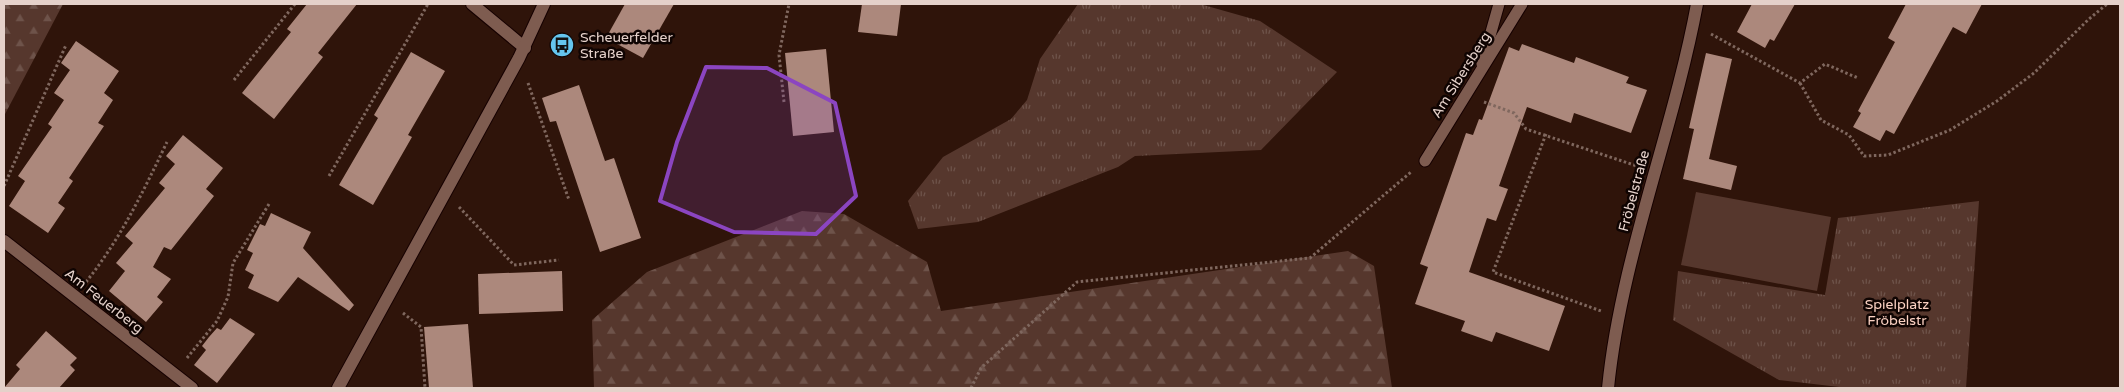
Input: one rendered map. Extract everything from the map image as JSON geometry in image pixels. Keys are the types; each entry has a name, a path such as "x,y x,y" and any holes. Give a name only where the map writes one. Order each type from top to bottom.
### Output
{"street":[{"path":"472,4 522,53"},
{"path":"338,388 522,53 544,4"},
{"name":"Fröbelstraße","path":"1608,388 1635,245 1697,4"},
{"name":"Am Feuerberg","path":"4,241 174,374 187,387"}],"lane":[{"path":"1477,80 1500,4"},
{"name":"Am Sibersberg","path":"1425,161 1477,80 1522,4"}],"path":[{"path":"234,80 295,4"},
{"path":"329,176 428,4"},
{"path":"784,102 779,55 789,4"},
{"path":"1693,24 1800,83 1822,120 1849,135 1864,156 1888,155 1950,130 1997,102 2034,73 2089,18 2107,4"},
{"path":"4,186 66,45"},
{"path":"522,53 569,200"},
{"path":"1800,83 1826,64 1858,78"},
{"path":"1477,80 1479,99 1488,105 1514,113 1526,129 1546,134 1654,172"},
{"path":"1546,134 1492,272 1620,318"},
{"path":"75,297 110,251 132,213 167,142"},
{"path":"971,388 981,368 1077,282 1310,258 1425,161"},
{"path":"446,192 514,264 559,260"},
{"path":"174,374 217,321 228,298 233,263 269,204"},
{"path":"387,299 421,327 425,388"}],"highlighted area":[{"path":"706,67 767,68 835,103 856,196 816,234 734,232 660,201 677,142"}],"green space":[{"path":"4,4 63,4 4,116"},
{"path":"1078,4 1200,4 1260,21 1337,72 1261,150 1135,156 1118,167 978,222 918,229 908,201 943,157 1011,119 1027,100 1040,59"},
{"path":"1696,192 1831,217 1817,291 1681,265"},
{"name":"Spielplatz Fröbelstr","path":"1979,201 1966,388 1848,388 1779,380 1673,320 1678,271 1825,295 1838,218"},
{"path":"802,211 844,214 927,262 941,311 1348,251 1374,266 1392,388 594,388 592,320 647,272"}],"building":[{"path":"307,4 357,4 318,53 323,57 274,119 242,93 291,32 287,29"},
{"path":"625,4 674,4 643,58 606,38"},
{"path":"862,4 901,4 897,36 858,32"},
{"path":"1752,4 1795,4 1774,41 1770,39 1765,48 1737,32"},
{"path":"1906,4 1982,4 1966,34 1953,27 1894,134 1886,130 1880,141 1853,127 1861,113 1858,111 1895,42 1888,38"},
{"path":"76,41 119,71 104,93 113,100 98,123 104,126 69,178 73,181 58,203 65,208 48,233 9,206 25,181 18,176 52,127 48,124 64,100 54,93 70,70 61,63"},
{"path":"1522,44 1574,63 1576,57 1629,77 1626,83 1647,90 1631,133 1574,113 1571,123 1527,107 1499,186 1508,189 1496,221 1487,218 1469,272 1565,306 1549,351 1496,332 1492,342 1461,331 1465,321 1415,304 1428,267 1420,264 1466,133 1473,135 1479,119 1482,120 1509,47 1519,51"},
{"path":"826,49 834,132 793,136 785,53"},
{"path":"411,52 445,71 408,135 412,137 373,205 339,185 378,118 374,115"},
{"path":"1706,53 1732,59 1709,159 1737,166 1731,190 1683,179 1694,129 1689,128"},
{"path":"579,85 605,161 614,158 641,238 600,252 556,121 550,122 542,98"},
{"path":"183,135 223,168 206,189 214,196 171,250 164,247 153,267 171,279 157,297 163,302 146,322 109,291 125,271 116,263 133,243 125,236 165,188 159,183 175,164 166,156"},
{"path":"271,213 311,232 303,248 354,305 349,311 298,277 278,302 248,288 254,275 245,270 253,253 247,250 260,224 265,226"},
{"path":"562,271 563,311 479,314 478,274"},
{"path":"230,318 255,334 217,383 194,365 206,350 202,346 217,328 221,330"},
{"path":"468,324 473,388 429,388 424,327"},
{"path":"46,331 77,358 70,365 75,370 59,388 4,388 20,369 16,365"}],"place":[{"name":"Scheuerfelder Straße","path":"562,45"}]}
